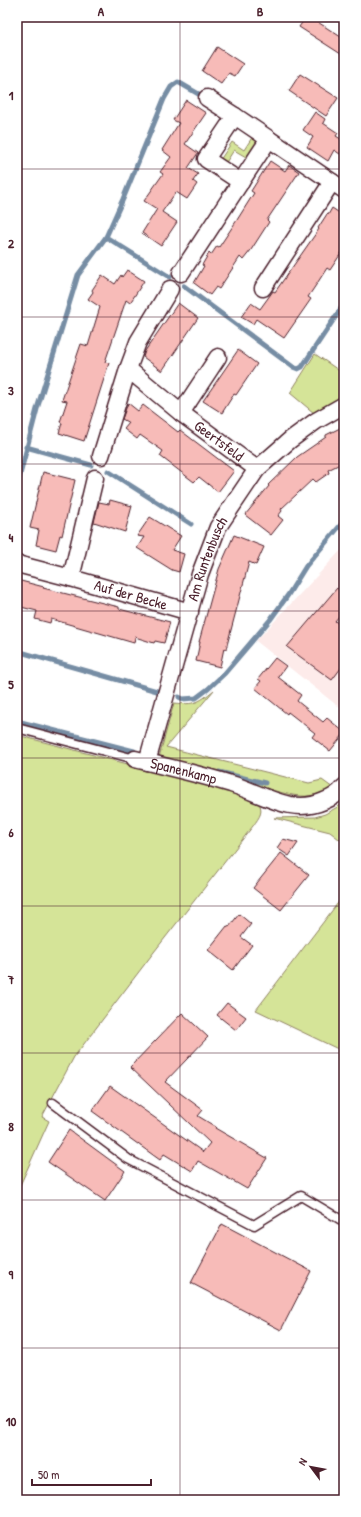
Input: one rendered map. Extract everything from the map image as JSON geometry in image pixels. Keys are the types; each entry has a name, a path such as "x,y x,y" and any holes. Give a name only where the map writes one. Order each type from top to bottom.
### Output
{"street":[{"path":"207,98 338,186 263,288"},
{"path":"235,116 206,158 241,182"},
{"path":"181,273 268,139"},
{"path":"101,456 138,342 170,289"},
{"name":"Geertsfeld","path":"181,413 218,357"},
{"name":"Geertsfeld","path":"128,369 181,413 257,469"},
{"name":"Am Runtenbusch","path":"141,761 190,612 200,574 218,527 257,469 290,440 316,421 344,405"},
{"path":"71,578 96,478"},
{"name":"Auf der Becke","path":"17,564 190,612"},
{"name":"Spanenkamp","path":"141,761 231,784 278,803 289,805 304,806 319,804 331,798 344,787"}],"lane":[{"name":"Spanenkamp","path":"17,728 141,761"},
{"path":"53,1103 128,1159 254,1224 301,1196 343,1221"}],"shaded area":[{"path":"344,547 344,711 256,641"}],"green space":[{"path":"253,136 258,139 246,157 234,150 225,164 220,160 232,142 244,150"},
{"path":"315,354 344,374 344,398 314,413 290,393"},
{"path":"214,690 166,747 309,783 322,780 333,788 311,796 287,794 158,761 174,703 187,704 196,702"},
{"path":"17,735 139,767 155,769 258,801 261,811 253,826 74,1057 42,1117 49,1121 17,1192"},
{"path":"341,805 344,805 344,843 330,832 274,818 315,817 325,814"},
{"path":"344,895 344,1038 338,1049 256,1010"}],"building":[{"path":"306,17 310,17 344,39 344,56 299,27"},
{"path":"217,47 243,64 235,76 229,73 221,84 202,71"},
{"path":"300,74 338,98 326,116 289,91"},
{"path":"186,100 206,113 185,144 198,153 188,168 198,174 193,181 197,184 187,199 176,192 162,212 177,222 161,246 142,233 157,209 144,201 163,174 160,172 171,157 162,150 179,123 173,120"},
{"path":"315,112 325,119 323,123 338,133 336,136 344,141 344,147 340,154 334,150 328,161 307,147 313,137 303,130"},
{"path":"270,161 285,171 289,165 299,172 267,220 269,222 251,250 243,260 240,257 219,289 216,287 210,295 194,283 204,266 202,265 209,253 211,255 217,246 219,247 237,220 254,193 251,191"},
{"path":"332,208 344,216 344,249 330,270 327,268 308,297 311,299 284,338 256,319 253,324 241,317 251,303 260,309 273,291 275,292"},
{"path":"127,270 144,281 130,303 126,300 105,362 109,363 84,441 59,433 62,423 60,422 67,401 62,400 81,344 88,346 100,307 88,299 102,275 115,284 121,275 122,277"},
{"path":"178,303 198,318 162,371 143,357 145,351"},
{"path":"238,350 257,364 236,395 234,394 222,413 203,401"},
{"path":"128,403 138,411 143,405 178,432 180,430 234,471 218,492 199,477 194,482 160,456 163,451 140,435 137,439 124,429 129,423 122,419"},
{"path":"344,426 344,462 328,470 329,473 316,482 313,479 281,509 282,511 278,516 283,520 271,535 245,515 269,486 268,485 297,457 326,437 326,435"},
{"path":"43,472 75,480 62,536 60,535 56,550 36,545 39,530 30,528"},
{"path":"110,500 132,506 125,532 94,522 99,502 109,504"},
{"path":"150,517 181,536 172,550 184,554 179,572 172,570 137,548 144,537 137,536"},
{"path":"234,535 264,547 256,565 249,562 226,649 224,648 220,667 196,661 199,642 219,569"},
{"path":"17,580 170,622 164,643 155,641 154,643 135,637 134,643 51,619 50,623 35,619 37,611 17,606"},
{"path":"337,588 344,594 344,610 335,621 344,628 344,664 332,680 287,647"},
{"path":"275,658 286,666 278,677 301,695 297,701 323,722 327,718 344,732 330,751 312,737 315,733 288,712 287,714 255,688 261,681 258,679"},
{"path":"283,839 298,843 289,856 277,848"},
{"path":"281,853 309,875 281,910 253,888"},
{"path":"239,914 251,924 241,937 252,945 233,970 208,950 227,926 229,927"},
{"path":"227,1003 246,1017 236,1030 217,1015"},
{"path":"182,1013 208,1037 165,1082 203,1110 198,1116 216,1127 215,1128 267,1158 247,1189 198,1161 192,1171 164,1154 160,1160 92,1111 110,1086 203,1152 210,1143 130,1067"},
{"path":"69,1130 125,1171 105,1201 48,1162"},
{"path":"222,1224 311,1271 281,1330 191,1283"}],"waterway":[{"path":"106,237 164,99 171,87 178,82 202,96"},
{"path":"17,486 37,409 78,275 106,237 170,277"},
{"path":"184,286 293,367 298,369 302,367 344,304"},
{"path":"26,447 91,465"},
{"path":"108,471 191,524"},
{"path":"179,697 183,699 196,698 225,673 270,620 306,566 344,521"},
{"path":"17,651 157,691"},
{"path":"17,721 134,751"},
{"path":"219,772 265,783"}]}
